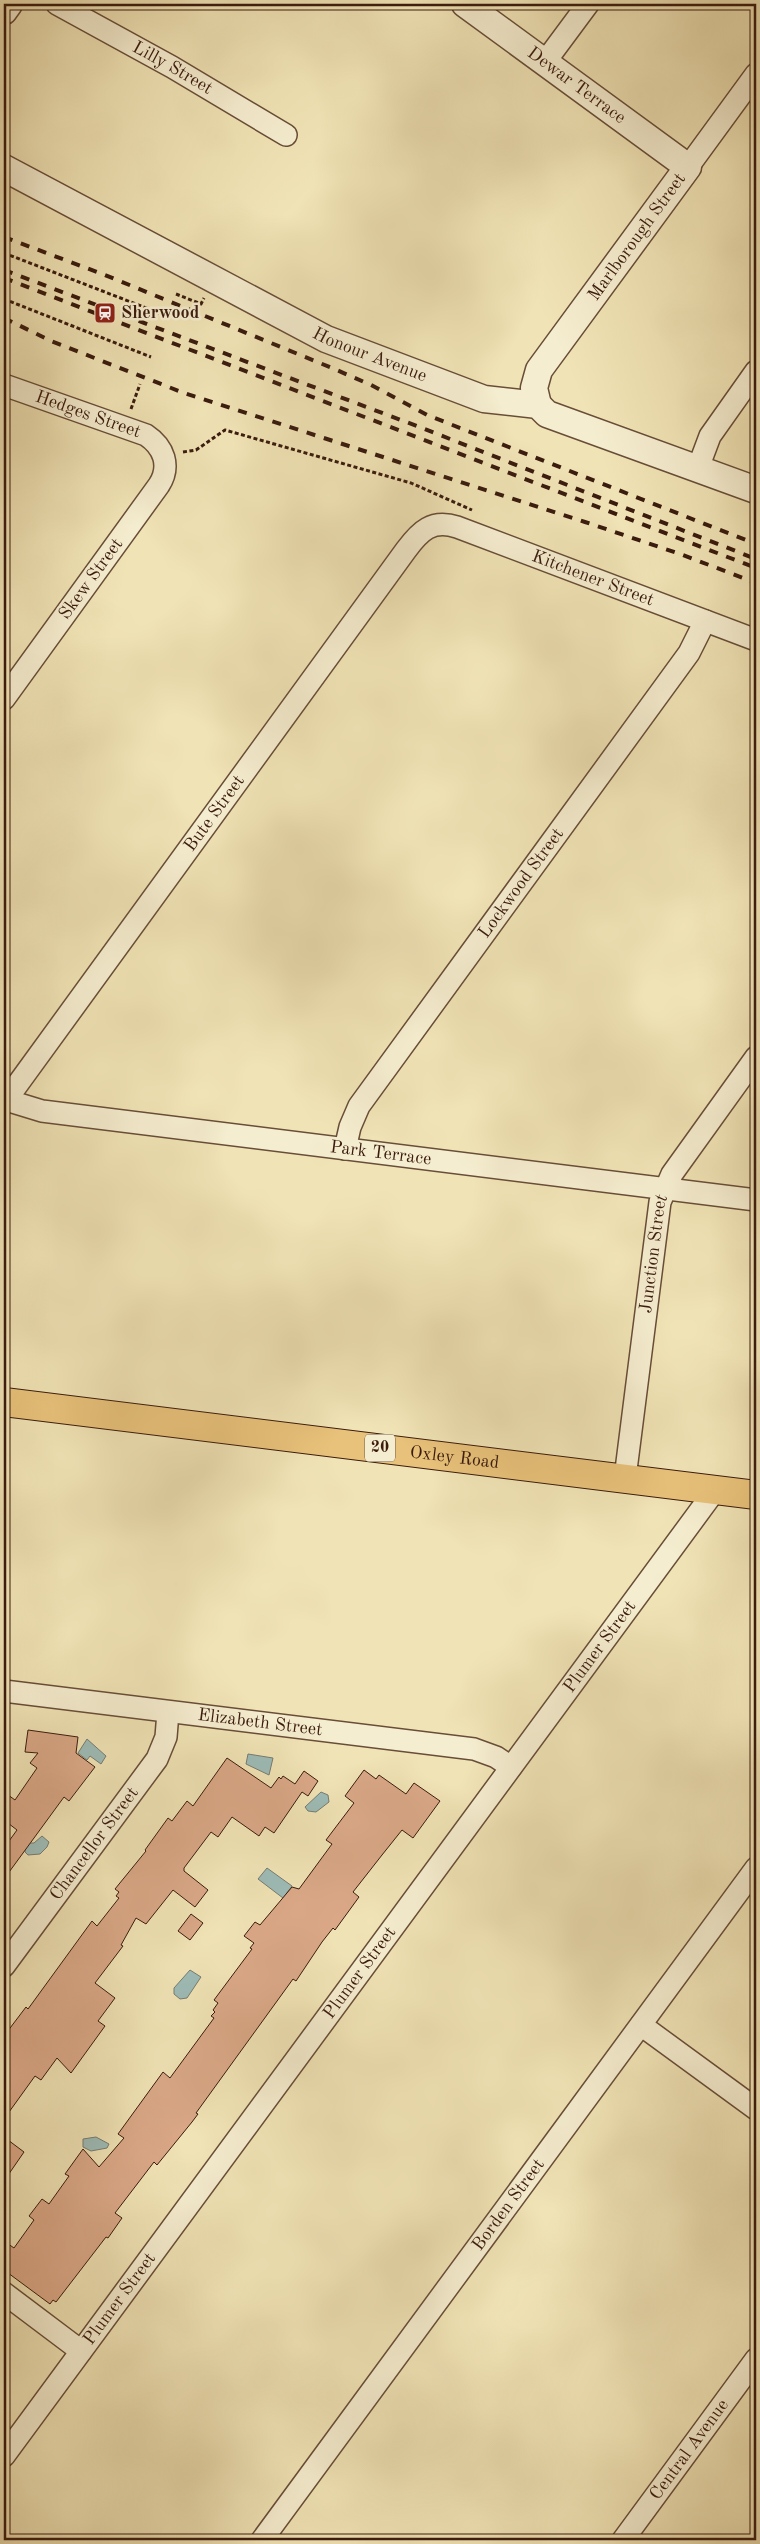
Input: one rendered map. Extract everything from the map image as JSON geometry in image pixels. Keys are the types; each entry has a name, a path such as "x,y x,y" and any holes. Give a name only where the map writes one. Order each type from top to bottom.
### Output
{"main road":[{"name":"Oxley Road","path":"4,1402 756,1495"}],"street":[{"path":"4,11 9,4"},
{"name":"Lilly Street","path":"57,4 172,67 286,135"},
{"name":"Dewar Terrace","path":"465,4 688,167"},
{"path":"545,62 588,4"},
{"name":"Marlborough Street","path":"538,405 534,388 539,370 756,74"},
{"name":"Honour Avenue","path":"4,168 326,339 484,398 538,405 547,414 756,490"},
{"path":"698,468 713,430 756,371"},
{"name":"Hedges Street","path":"4,385 138,432 153,440 164,454"},
{"name":"Skew Street","path":"4,699 159,485 165,472 164,454"},
{"name":"Kitchener Street","path":"428,527 442,523 456,527 756,640"},
{"name":"Bute Street","path":"5,1102 406,550 428,527"},
{"name":"Lockwood Street","path":"345,1149 350,1127 360,1106 689,653 705,621"},
{"name":"Junction Street","path":"625,1478 660,1202 672,1174 756,1058"},
{"name":"Park Terrace","path":"5,1102 42,1111 756,1200"},
{"name":"Plumer Street","path":"4,2456 716,1490"},
{"name":"Elizabeth Street","path":"4,1692 474,1749 496,1757 511,1767"},
{"name":"Chancellor Street","path":"4,1966 157,1759 166,1737 168,1712"},
{"name":"Borden Street","path":"262,2540 756,1868"},
{"path":"641,2025 756,2109"},
{"path":"4,2293 81,2351"},
{"name":"Central Avenue","path":"623,2540 756,2359"}],"path":[{"path":"4,253 167,316"},
{"path":"176,294 200,304"},
{"path":"4,299 151,358"},
{"path":"131,408 140,384"},
{"path":"164,454 196,450 225,430 411,482 463,504 478,513"}],"water":[{"path":"87,1739 106,1756 101,1764 90,1756 87,1760 78,1753"},
{"path":"248,1754 273,1758 269,1775 246,1764"},
{"path":"321,1792 328,1795 329,1802 316,1812 308,1811 305,1807"},
{"path":"42,1836 49,1842 47,1847 40,1854 28,1855 25,1852 25,1848 29,1843 34,1843"},
{"path":"267,1868 292,1886 283,1898 258,1879"},
{"path":"190,1970 201,1977 187,1998 180,1999 174,1994 174,1988"},
{"path":"96,2137 109,2144 107,2148 91,2151 83,2147 83,2139"}],"building":[{"path":"28,1730 78,1737 76,1753 95,1767 69,1801 64,1797 4,1879 4,1848 17,1830 4,1820 4,1792 15,1800 37,1768 30,1763 38,1753 25,1752"},
{"path":"227,1758 271,1788 279,1777 281,1779 283,1776 295,1784 304,1771 318,1781 308,1796 302,1792 274,1833 265,1827 259,1836 232,1817 218,1837 211,1832 184,1868 184,1871 208,1890 195,1907 173,1890 146,1924 136,1918 121,1945 123,1946 95,1983 115,1998 98,2021 105,2026 71,2073 57,2058 41,2080 35,2076 4,2119 4,2036 26,2007 28,2009 92,1921 97,1926 119,1898 116,1896 119,1892 115,1889 146,1851 168,1818 172,1821 187,1801 193,1806"},
{"path":"364,1770 376,1779 379,1775 406,1794 414,1783 440,1801 413,1838 402,1830 353,1892 359,1897 335,1930 333,1928 322,1942 296,1981 293,1979 196,2113 198,2114 192,2122 157,2165 154,2162 115,2213 122,2218 108,2238 106,2237 56,2302 53,2300 50,2304 4,2270 4,2241 14,2248 34,2220 29,2216 42,2199 49,2204 69,2176 65,2174 83,2149 99,2167 124,2138 118,2134 163,2072 170,2078 214,2018 211,2016 215,2012 213,2010 218,2003 214,2000 252,1949 250,1948 254,1943 244,1936 255,1922 260,1925 292,1887 299,1889 332,1844 326,1840 354,1803 345,1796"},
{"path":"191,1914 203,1923 190,1940 178,1931"},
{"path":"4,2137 24,2152 4,2181"}],"railway":[{"path":"4,237 105,275 332,368 371,385 427,415 756,544"},
{"path":"4,270 422,428 756,559"},
{"path":"4,278 756,568"},
{"path":"4,318 51,341 184,393 585,522 683,555 756,583"}],"place":[{"name":"Sherwood","path":"105,313"}]}
